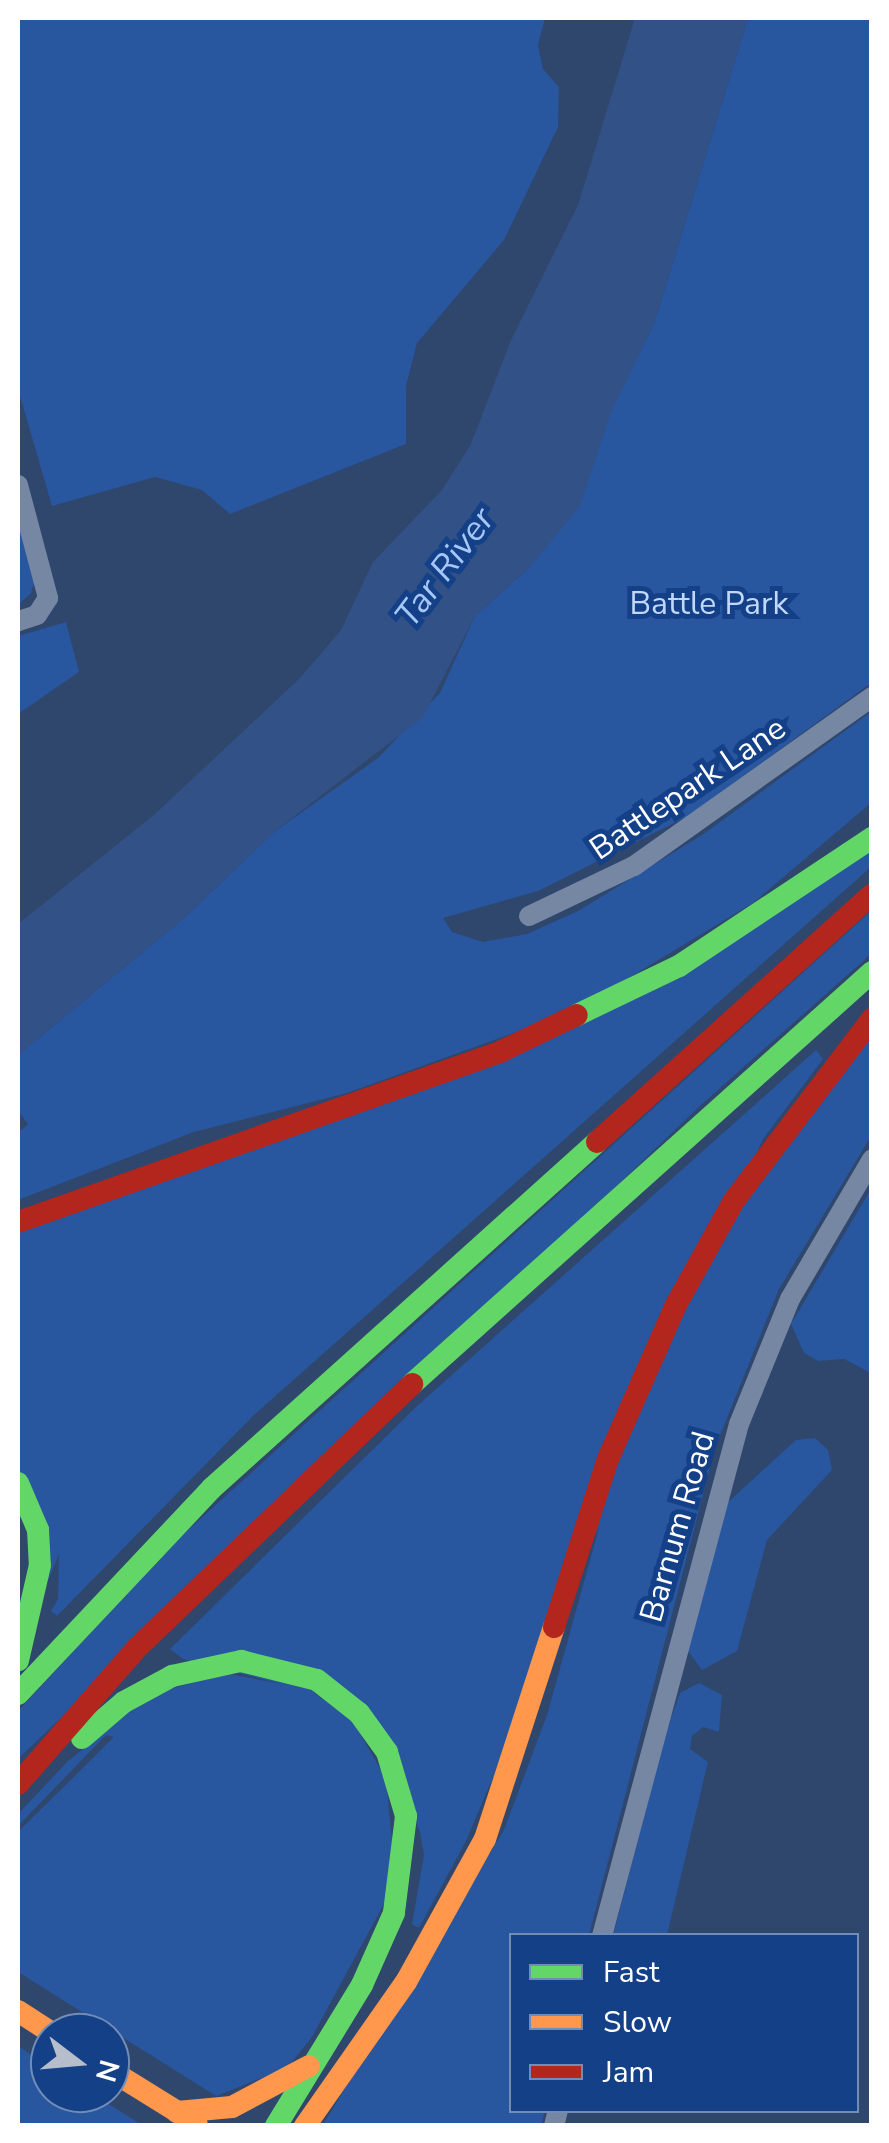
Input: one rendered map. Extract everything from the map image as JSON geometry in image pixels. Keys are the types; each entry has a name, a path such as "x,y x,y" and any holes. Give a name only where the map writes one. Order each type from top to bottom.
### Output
{"main road":[{"path":"18,1222 500,1052 679,966 872,838"},
{"path":"18,1694 212,1488 872,894"},
{"path":"18,1786 138,1647 384,1410 872,972"},
{"path":"305,2126 406,1982 484,1839 608,1459 676,1305 733,1202 872,1019"},
{"path":"18,1483 38,1530 40,1565 18,1660"},
{"path":"18,1786 124,1702 193,1667 241,1660 289,1669 317,1680 359,1713 396,1774 406,1856 386,1941 276,2126"},
{"path":"176,2112 242,2103 314,2063"},
{"path":"130,2083 198,2126"}],"street":[{"path":"18,485 48,598 37,615 18,621"},
{"name":"Battlepark Lane","path":"529,916 634,866 872,697"},
{"name":"Barnum Road","path":"603,1933 738,1424 790,1299 872,1160"}],"green space":[{"path":"18,18 545,18 538,45 543,69 559,87 558,127 504,240 417,343 406,386 406,444 230,514 202,490 155,477 52,506 18,389"},
{"name":"Battle Park","path":"748,18 871,18 871,683 690,815 538,891 443,918 452,932 483,942 527,934 578,911 702,835 871,712 871,803 753,903 572,1012 347,1093 194,1132 18,1200 18,1133 28,1124 18,1111 18,1055 184,918 274,832 378,758 440,693 475,616 530,567 654,324"},
{"path":"18,513 36,576 31,593 18,605"},
{"path":"66,622 79,672 18,714 18,636"},
{"path":"871,846 871,867 253,1416 57,1616 51,1611 58,1599 59,1554 48,1581 18,1468 18,1233 466,1074"},
{"path":"871,911 871,954 701,1105 18,1759 18,1711 177,1540"},
{"path":"871,1032 871,1136 779,1289 715,1448 590,1933 509,1933 509,2113 544,2113 541,2125 322,2126 504,1830 547,1715 619,1456 726,1229"},
{"path":"816,1050 823,1059 763,1139 466,1841 419,1928 412,1924 424,1855 420,1832 368,1706 183,1659 170,1649 417,1406"},
{"path":"871,1189 871,1373 844,1359 818,1361 804,1353 791,1324"},
{"path":"815,1438 828,1450 832,1470 767,1540 737,1651 702,1670 688,1651 727,1503 796,1440"},
{"path":"224,1673 309,1689 353,1721 386,1779 393,1851 386,1900 312,2037 287,2068 216,2096 130,2042 130,2013 83,2013 18,1972 18,1832 114,1737 106,1735 18,1826 18,1814 68,1761 151,1695"},
{"path":"699,1683 722,1695 719,1732 703,1727 692,1736 690,1749 708,1762 667,1933 614,1933 666,1732 680,1693"},
{"path":"18,2046 30,2054 30,2113 123,2113 142,2125 18,2125"}],"water":[{"name":"Tar River","path":"635,18 748,18 654,324 611,412 580,506 530,567 475,616 423,717 274,832 184,918 18,1055 18,924 155,814 300,678 341,630 373,562 442,490 471,444 511,340 578,205"}],"traffic: fast":[{"path":"577,1015 679,966 872,838"},
{"path":"412,1384 872,972"},
{"path":"18,1694 212,1488 597,1142"},
{"path":"18,1483 38,1530 40,1565 18,1660"},
{"path":"82,1738 124,1702 172,1676 241,1661 317,1680 359,1713 387,1752 406,1816 394,1913 362,1985 276,2126"}],"traffic: slow":[{"path":"305,2126 406,1982 485,1839 554,1627"},
{"path":"18,2011 30,2019"},
{"path":"177,2112 232,2107 309,2066"},
{"path":"130,2082 197,2124"}],"traffic: jam":[{"path":"597,1142 872,894"},
{"path":"18,1222 500,1052 577,1015"},
{"path":"554,1627 608,1459 676,1305 733,1202 872,1019"},
{"path":"18,1784 138,1647 412,1384"}]}
